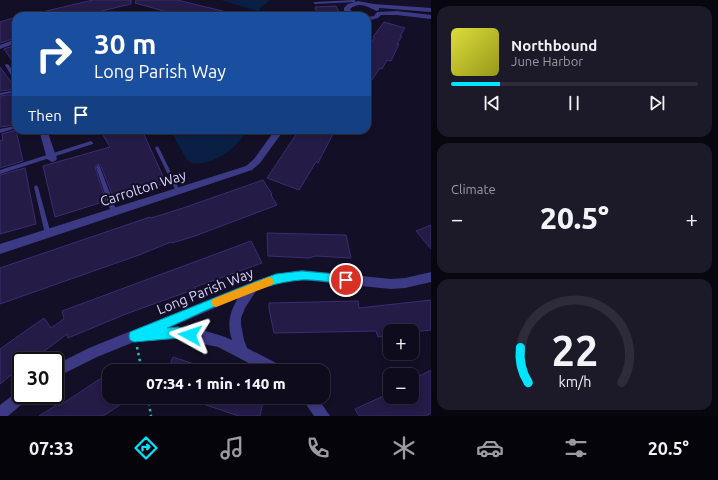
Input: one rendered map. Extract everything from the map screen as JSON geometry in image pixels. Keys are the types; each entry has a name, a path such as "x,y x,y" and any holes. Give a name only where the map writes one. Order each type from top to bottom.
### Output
{"street":[{"path":"349,12 348,6 355,1 374,6 431,10"},
{"path":"374,6 379,13"},
{"path":"371,18 376,17 379,13 397,13 431,17"},
{"path":"0,46 12,42"},
{"path":"44,134 51,157"},
{"name":"Carrolton Way","path":"0,249 249,168 257,161 277,134"},
{"name":"Long Parish Way","path":"64,367 93,352 252,287 276,279 295,276 391,284 405,283 431,277"},
{"path":"243,352 235,336 234,321 238,307 252,287"},
{"path":"134,336 178,333 219,341 264,364"},
{"path":"0,414 12,404"},
{"path":"314,404 323,416"}],"lane":[{"path":"315,3 355,1"},
{"path":"7,65 12,73"},
{"path":"0,94 12,92"},
{"path":"0,131 12,127"},
{"path":"0,172 91,143"},
{"path":"157,148 178,191"},
{"path":"98,167 114,212"},
{"path":"36,187 48,234"}],"path":[{"path":"134,336 140,364"},
{"path":"149,404 151,416"}],"water":[{"path":"221,0 270,0 260,8 259,11 257,11"},
{"path":"172,134 245,134 229,151 212,160 196,164 187,160"}],"building":[{"path":"93,0 131,0 131,4 98,12 42,12"},
{"path":"136,0 177,0 227,12 168,12 135,3"},
{"path":"336,6 339,12 317,12 315,7"},
{"path":"12,18 12,39 0,43 0,22"},
{"path":"384,22 405,28 400,36 402,36 397,44 399,44 391,61 387,60 382,69 380,68 371,81 371,43 375,37 373,37"},
{"path":"12,46 12,60 4,49"},
{"path":"0,67 12,84 12,90 0,91"},
{"path":"12,94 12,126 0,127 0,96"},
{"path":"12,131 12,134 17,134 23,161 0,168 0,141 3,140 2,134"},
{"path":"102,134 144,134 166,183 114,199 101,166 98,164 95,167 106,201 55,217 43,166 110,147"},
{"path":"296,134 333,134 318,163 316,162 299,190 267,178"},
{"path":"25,168 36,224 0,234 0,175"},
{"path":"263,180 277,205 195,236 172,243 171,242 139,255 0,304 0,268"},
{"path":"431,225 431,249 416,231"},
{"path":"267,233 346,235 351,258 268,256"},
{"path":"251,241 262,263 195,287 195,289 126,314 68,338 67,334 43,352 12,352 12,374 0,384 0,349 44,318 51,328 64,319 62,311"},
{"path":"431,300 431,330 419,331 419,324 383,324 383,336 378,337 376,331 274,333 269,303 358,301 359,308"},
{"path":"173,357 194,364 170,364"},
{"path":"431,370 431,413 426,416 359,416 355,409 383,396 383,404 419,404 419,376"},
{"path":"102,378 102,404 121,404 103,416 39,416 58,404 59,406"},
{"path":"203,404 263,404 260,416 239,416"}],"slow traffic":[{"path":"216,302 252,287 269,282"}],"route":[{"path":"190,335 178,333 134,336 252,287 276,279 288,276 302,276 346,280"}]}
